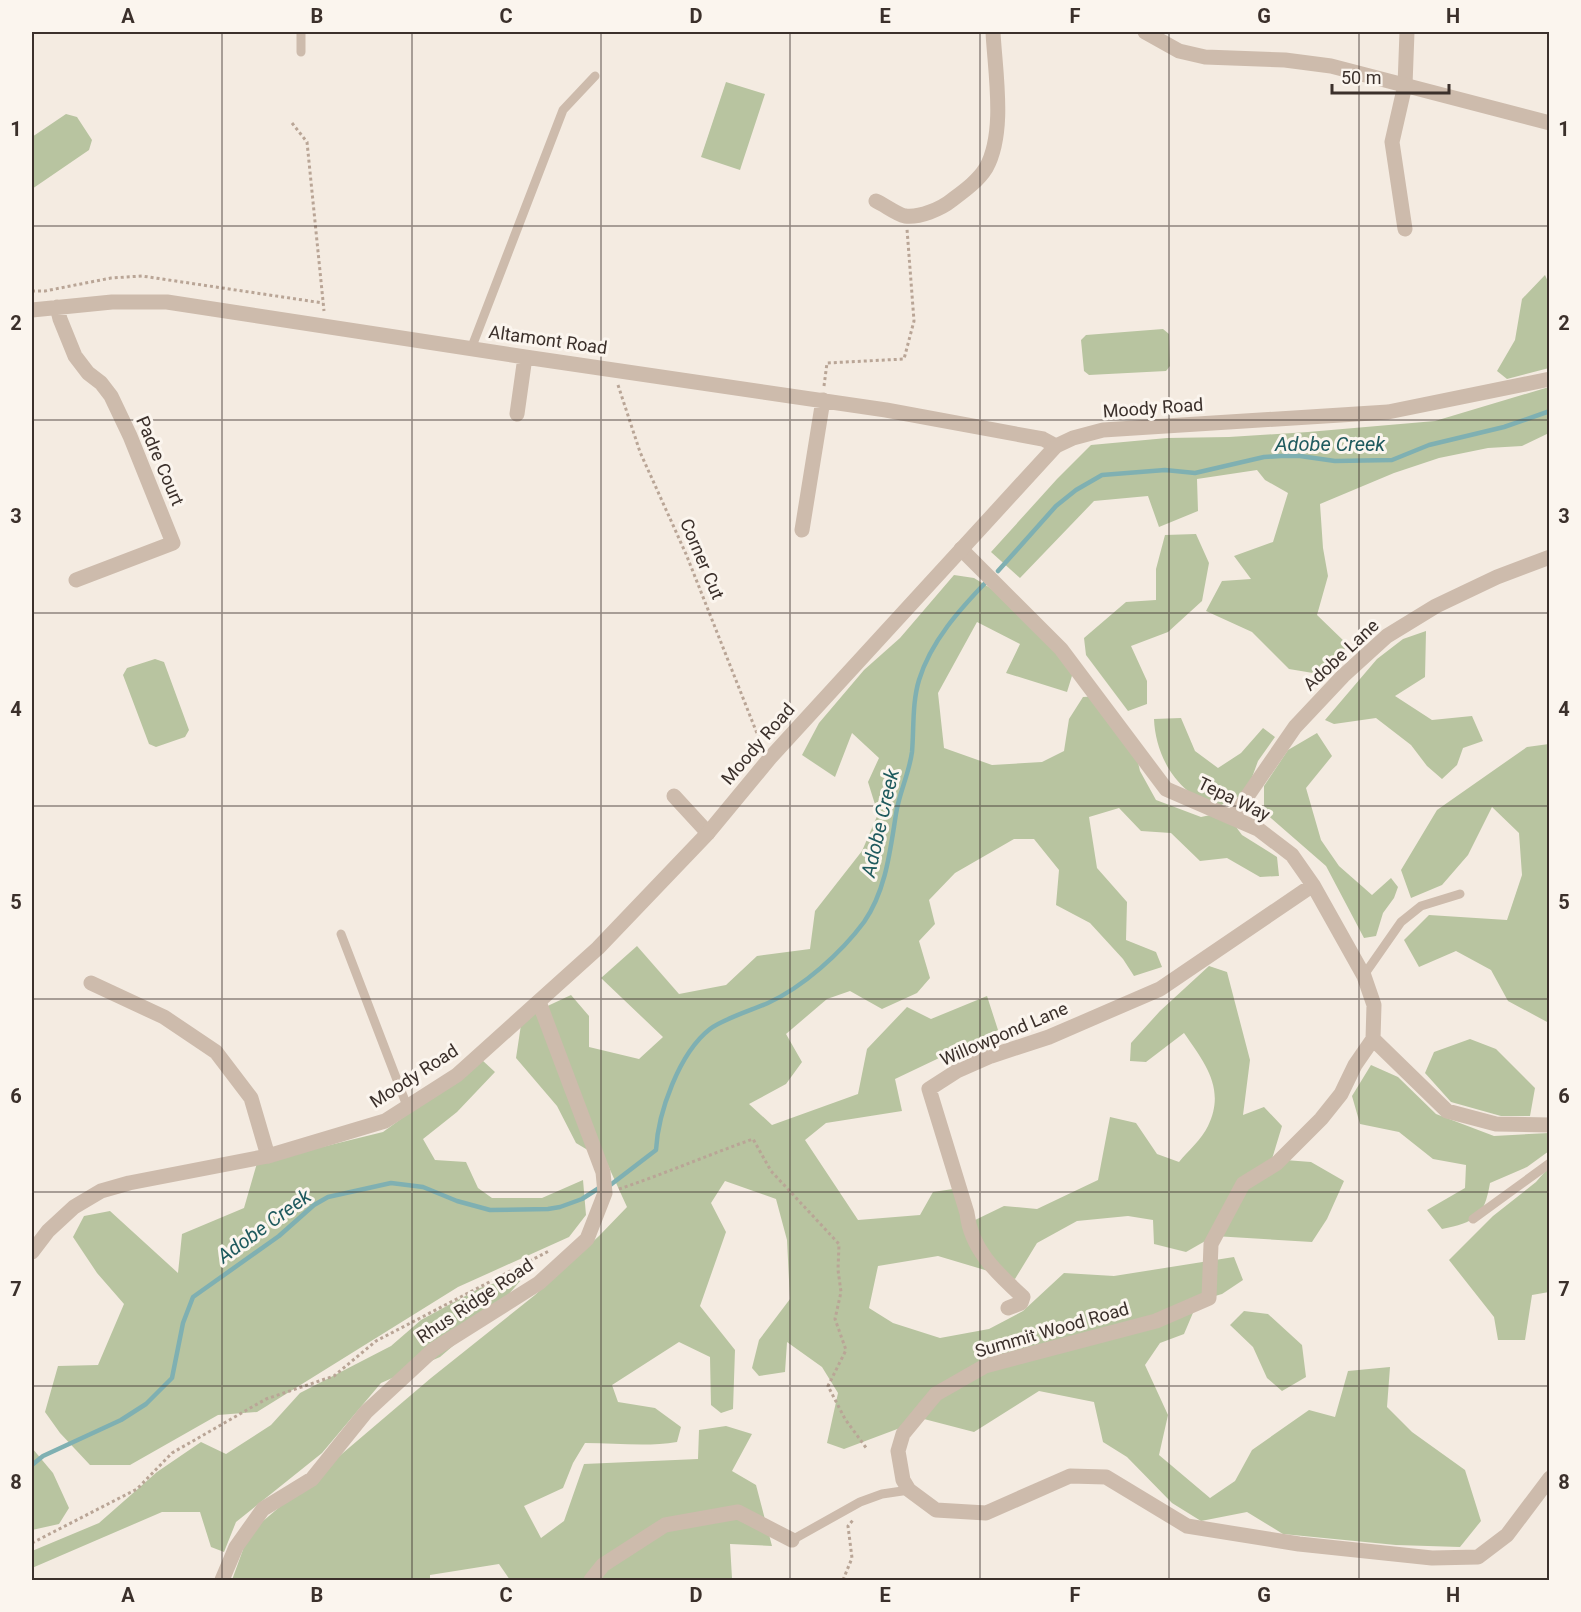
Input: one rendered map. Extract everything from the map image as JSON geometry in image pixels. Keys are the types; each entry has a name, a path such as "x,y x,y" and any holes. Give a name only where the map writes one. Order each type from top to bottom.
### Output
{"street":[{"path":"876,201 904,216 919,215 947,204 973,184 985,170 995,146 997,117 993,32"},
{"path":"1145,32 1179,51 1205,57 1285,60 1331,66 1550,123"},
{"path":"1406,229 1392,141 1406,85 1407,32"},
{"name":"Altamont Road","path":"32,310 112,302 167,302 823,400 1043,439 1056,446"},
{"name":"Padre Court","path":"57,308 75,356 111,396 130,436 173,543 76,580"},
{"path":"518,414 525,357"},
{"name":"Moody Road","path":"32,1252 48,1232 74,1207 101,1191 129,1183 268,1156 385,1121 457,1075 598,948 708,833 770,758 1056,446 1073,438 1103,430 1388,412 1550,379"},
{"path":"802,530 823,400"},
{"name":"Tepa Way","path":"961,549 1061,649 1166,789 1257,829 1292,855 1313,885 1364,975 1374,1005 1373,1040"},
{"name":"Adobe Lane","path":"1233,817 1295,727 1342,676 1387,636 1436,606 1497,577 1550,557"},
{"path":"674,796 708,833"},
{"name":"Willowpond Lane","path":"1008,1308 1021,1303 1023,1297 999,1275 979,1251 968,1224 967,1213 929,1089 966,1067 991,1056 1049,1037 1160,989 1313,885"},
{"path":"91,983 164,1017 216,1052 251,1098 268,1156"},
{"path":"539,1002 603,1172 605,1194"},
{"path":"1373,1040 1447,1111 1496,1124 1550,1125"},
{"name":"Summit Wood Road","path":"909,1490 903,1480 898,1451 903,1434 936,1394 985,1366 1156,1321 1209,1298 1211,1244 1243,1184 1277,1163 1322,1119 1341,1094 1355,1065 1373,1040"},
{"name":"Rhus Ridge Road","path":"222,1581 236,1546 263,1509 312,1479 366,1412 433,1350 539,1283 587,1239 605,1194"},
{"path":"909,1490 936,1510 986,1513 1070,1476 1107,1477 1187,1526 1299,1544 1432,1558 1478,1557 1507,1535 1550,1478"},
{"path":"591,1581 603,1565 665,1525 738,1512 792,1540"}],"lane":[{"path":"301,52 302,32"},
{"path":"471,349 563,111 595,76"},
{"path":"1364,975 1401,922 1421,906 1460,894"},
{"path":"341,934 407,1106"},
{"path":"1473,1219 1550,1163"},
{"path":"792,1540 860,1502 882,1494 909,1490"}],"path":[{"path":"292,123 307,142 323,303"},
{"path":"823,400 826,363 904,359 914,321 907,225 919,215"},
{"name":"Corner Cut","path":"613,369 640,452 686,554 762,746 770,758"},
{"path":"605,1194 659,1176 753,1139 771,1171 839,1244 838,1270 841,1292 835,1318 846,1350 828,1386 845,1419 867,1449"},
{"path":"32,1543 137,1489 172,1454 266,1399 334,1376 376,1341 553,1249"},
{"path":"842,1512 859,1514 848,1526 852,1558 843,1581"}],"green space":[{"path":"726,82 765,94 740,170 701,157"},
{"path":"66,114 77,117 92,140 89,150 32,189 32,137"},
{"path":"1545,275 1550,286 1549,368 1507,379 1497,371 1515,340 1522,299"},
{"path":"1163,329 1169,334 1170,366 1166,371 1089,375 1084,371 1081,340 1086,335"},
{"path":"1549,387 1549,433 1522,446 1488,448 1439,458 1394,473 1320,504 1323,548 1328,576 1317,615 1347,644 1337,666 1319,674 1289,669 1252,632 1206,611 1222,581 1251,579 1234,556 1273,542 1288,493 1265,480 1257,470 1197,479 1198,511 1159,527 1148,496 1094,501 1020,578 991,552 1091,445 1167,438 1308,432 1435,421"},
{"path":"1196,534 1209,563 1202,601 1168,632 1131,646 1147,681 1147,704 1128,711 1086,655 1084,638 1126,602 1156,600 1156,569 1165,535"},
{"path":"954,575 974,578 1026,610 1075,666 1067,692 1006,673 1020,644 977,622 938,693 944,748 992,765 1042,762 1064,751 1069,719 1083,697 1099,696 1134,745 1140,771 1156,800 1201,817 1225,812 1242,835 1277,857 1279,876 1260,877 1227,858 1200,861 1171,833 1141,831 1119,808 1089,817 1097,868 1127,902 1126,940 1156,952 1162,967 1134,976 1123,959 1090,923 1056,905 1059,870 1034,839 1014,839 955,873 929,900 935,924 919,941 930,978 917,993 882,1009 850,991 827,999 786,1034 802,1062 786,1084 749,1104 772,1125 858,1094 867,1049 907,1007 931,1019 987,996 998,1030 895,1079 902,1111 826,1123 805,1140 858,1220 920,1215 933,1192 953,1189 973,1221 1004,1206 1037,1209 1098,1180 1110,1117 1136,1123 1157,1154 1179,1162 1199,1140 1208,1126 1215,1100 1211,1077 1192,1044 1184,1033 1146,1062 1130,1061 1131,1043 1160,1011 1209,966 1227,972 1250,1060 1243,1115 1264,1107 1282,1126 1272,1159 1311,1162 1344,1181 1327,1219 1312,1242 1214,1236 1186,1252 1154,1244 1153,1220 1128,1216 1077,1221 1037,1243 1015,1279 938,1256 878,1266 869,1308 893,1323 940,1338 989,1329 1023,1311 1064,1273 1114,1276 1234,1257 1243,1280 1222,1294 1198,1301 1184,1334 1160,1343 1145,1365 1168,1415 1159,1455 1210,1498 1235,1481 1252,1450 1309,1410 1335,1417 1348,1371 1390,1367 1387,1407 1412,1432 1465,1470 1481,1521 1460,1547 1396,1545 1283,1534 1247,1512 1201,1521 1172,1503 1127,1457 1103,1442 1094,1402 1039,1391 974,1432 924,1419 844,1449 827,1443 838,1393 822,1367 787,1342 785,1372 759,1376 752,1368 759,1340 790,1299 787,1240 776,1199 725,1181 711,1203 726,1232 700,1306 735,1350 733,1409 721,1413 711,1405 710,1357 679,1342 612,1385 618,1402 655,1408 681,1427 677,1442 643,1445 585,1443 573,1463 563,1488 524,1506 541,1538 564,1521 584,1464 698,1459 699,1430 726,1426 752,1434 732,1471 756,1485 772,1546 730,1544 732,1578 722,1580 510,1580 499,1564 430,1575 430,1580 232,1580 249,1533 431,1378 535,1295 627,1207 606,1161 576,1143 557,1106 516,1058 522,1018 571,995 589,1016 589,1047 639,1059 663,1037 601,978 637,946 679,994 726,985 757,956 810,949 815,911 862,851 878,814 868,782 879,758 852,733 835,777 802,755 819,723 864,670 900,638"},
{"path":"1426,631 1425,677 1395,696 1432,720 1472,716 1483,741 1463,748 1457,765 1442,779 1427,766 1411,745 1376,718 1334,724 1325,720 1377,659 1403,639"},
{"path":"155,659 164,662 189,730 185,737 156,747 149,744 123,675 127,668"},
{"path":"1181,718 1195,751 1218,768 1241,753 1263,728 1275,737 1258,761 1250,783 1238,797 1217,807 1191,793 1168,768 1157,739 1154,719"},
{"path":"1317,733 1332,756 1306,788 1321,840 1339,866 1372,895 1391,878 1398,887 1394,898 1383,913 1376,936 1364,938 1326,866 1264,812 1264,786 1288,750"},
{"path":"1550,744 1549,1023 1508,1001 1491,970 1456,951 1419,967 1404,940 1429,915 1507,920 1522,875 1519,833 1492,807 1468,855 1442,885 1411,898 1401,870 1437,810 1527,747"},
{"path":"1470,1039 1496,1049 1535,1088 1530,1116 1501,1116 1451,1102 1425,1073 1434,1052"},
{"path":"482,1060 495,1072 457,1112 423,1139 435,1160 466,1162 478,1188 492,1198 542,1198 583,1180 586,1215 569,1237 458,1287 257,1412 218,1415 130,1465 90,1465 60,1433 45,1412 58,1366 98,1365 124,1304 97,1273 73,1237 84,1216 110,1211 178,1273 182,1234 244,1208 257,1163 383,1132"},
{"path":"1371,1065 1398,1077 1436,1114 1494,1136 1549,1133 1549,1151 1527,1167 1490,1183 1485,1204 1470,1221 1442,1229 1427,1210 1465,1188 1466,1165 1433,1159 1399,1132 1360,1124 1352,1096"},
{"path":"1549,1167 1549,1292 1532,1295 1525,1340 1498,1340 1494,1317 1449,1260 1493,1216 1536,1182"},
{"path":"528,1272 494,1311 440,1357 381,1383 322,1453 236,1522 224,1552 211,1547 200,1512 162,1512 32,1568 32,1551 99,1523 157,1472 201,1442 226,1454 271,1425 300,1393 391,1346 421,1320 480,1288"},
{"path":"1244,1311 1268,1314 1302,1345 1306,1377 1282,1391 1267,1378 1253,1347 1230,1325"},
{"path":"32,1448 53,1473 69,1508 59,1524 32,1530"}],"waterway":[{"name":"Adobe Creek","path":"998,571 1056,506 1076,490 1102,475 1165,470 1195,473 1264,457 1281,456 1335,461 1392,460 1429,445 1504,427 1550,411"},
{"name":"Adobe Creek","path":"609,1186 656,1150 661,1119 672,1085 680,1068 699,1040 716,1025 768,1003 808,979 833,957 864,922 877,897 886,870 897,806 912,752 914,707 924,666 939,639 957,614 988,580"},
{"name":"Adobe Creek","path":"32,1465 43,1456 121,1420 146,1404 172,1378 183,1323 193,1297 279,1236 314,1205 328,1197 391,1183 423,1187 457,1201 490,1210 548,1209 582,1199 599,1188"}]}
